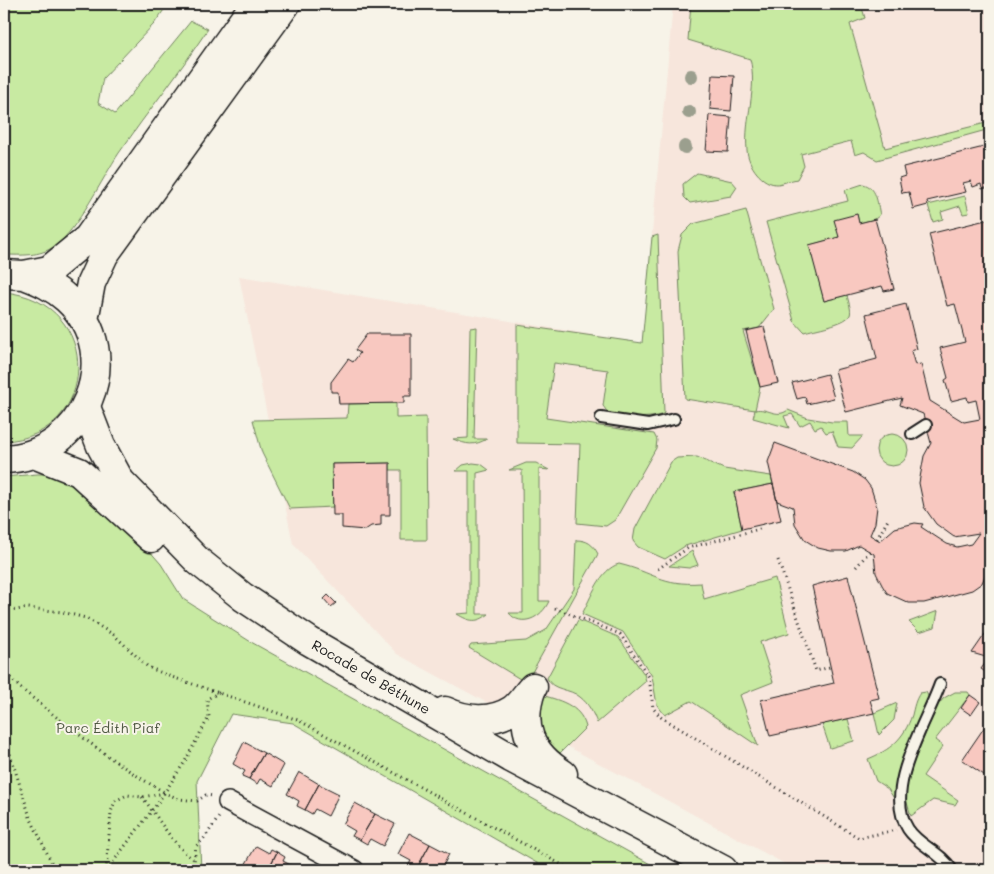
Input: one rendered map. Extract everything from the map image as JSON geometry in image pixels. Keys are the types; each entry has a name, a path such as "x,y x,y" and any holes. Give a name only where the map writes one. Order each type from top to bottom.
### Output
{"main road":[{"path":"14,274 50,270 88,238 255,4"},
{"path":"84,320 91,282 104,255 286,4"},
{"path":"4,459 34,454 55,443 73,427 86,407 93,386 96,363 92,341 84,320 68,300 48,284 14,274"},
{"name":"Rocade de Béthune","path":"86,407 102,446 120,481 198,561 243,597 358,669 511,758 723,870"},
{"name":"Rocade de Béthune","path":"34,454 79,472 202,586 246,618 294,649 566,799 689,870"},
{"path":"358,669 458,717 487,720 514,710 533,687 526,706 526,720 532,743 539,755 548,765 564,775 612,800 634,823"}],"street":[{"path":"228,802 354,870"}],"lane":[{"path":"601,418 648,425 674,419"},
{"path":"912,434 926,425"},
{"path":"940,684 906,764 900,790 902,811 907,828 920,842 946,861 952,870"}],"path":[{"path":"877,539 889,518"},
{"path":"658,569 688,548 763,528"},
{"path":"856,567 870,551"},
{"path":"778,560 816,671 830,667"},
{"path":"4,612 28,608 62,612 86,618 114,635 148,667 298,720 570,870"},
{"path":"555,608 620,634 649,677 653,708 661,717 859,838 907,828"},
{"path":"4,670 41,705 102,754 131,774 179,799 197,802 206,795 219,797 228,802 203,840 196,846 193,870"},
{"path":"106,870 165,793 188,755 209,717 207,699 221,692"},
{"path":"4,736 30,818 55,870"},
{"path":"106,870 113,804 128,795 142,797 165,793"},
{"path":"142,797 184,852 194,860"}],"shaded area":[{"path":"673,4 990,4 990,870 796,870 397,654 293,544 239,276 642,343"}],"green space":[{"path":"4,4 168,4 154,24 103,78 98,103 115,114 191,21 208,29 119,153 72,229 49,250 30,255 4,255"},
{"path":"691,4 861,4 865,18 850,24 885,148 990,122 990,129 877,160 864,152 855,155 851,141 801,154 804,166 797,179 778,184 767,181 761,178 753,168 747,150 747,127 752,93 750,59 688,40"},
{"path":"697,173 732,181 737,187 731,196 690,203 684,197 683,184"},
{"path":"863,184 874,192 880,215 875,219 859,223 857,214 839,237 810,245 824,301 847,295 850,315 836,324 804,332 794,321 766,222 848,201 845,190"},
{"path":"965,196 969,213 963,214 960,206 941,212 943,219 933,222 928,205"},
{"path":"746,210 774,309 759,328 743,331 760,387 755,410 685,399 678,251 682,235 693,224"},
{"path":"658,235 664,413 654,417 637,417 620,416 608,412 603,406 608,370 554,363 546,418 654,434 657,440 656,448 615,520 606,526 577,523 580,444 517,443 517,325 642,343 652,237"},
{"path":"4,292 37,301 60,319 74,342 78,368 73,394 59,417 36,434 4,441"},
{"path":"477,327 474,439 487,439 470,444 453,439 468,438 470,328"},
{"path":"396,403 396,418 426,417 427,540 401,540 401,470 390,470 390,463 332,464 333,507 290,509 262,453 253,420 347,418 348,404"},
{"path":"755,410 780,413 788,410 808,418 832,422 848,422 849,436 863,436 852,448 838,447 832,431 826,433 821,426 815,429 810,421 800,426 792,414 784,416 789,428 753,418"},
{"path":"892,434 898,435 903,439 907,444 907,456 903,461 898,465 892,466 886,465 881,461 877,456 876,450 877,444 881,439 886,435"},
{"path":"697,457 724,469 771,476 773,484 734,492 742,529 685,546 665,559 638,547 633,541 635,529 671,462 677,458"},
{"path":"526,463 536,463 549,470 539,469 539,601 549,601 546,607 536,616 531,619 519,620 509,613 523,613 522,470 509,470"},
{"path":"481,464 489,470 477,473 477,614 489,614 477,620 466,619 457,614 469,613 469,471 456,471 463,465"},
{"name":"Parc Édith Piaf","path":"53,474 65,479 133,532 161,564 183,599 251,642 661,870 549,870 293,723 231,714 197,781 201,870 4,870 4,477"},
{"path":"576,540 589,543 598,554 531,674 520,679 469,648 471,645 526,641 546,630 574,589"},
{"path":"692,551 698,565 689,568 669,566"},
{"path":"619,564 667,580 701,583 704,599 775,578 789,633 760,642 773,682 740,695 758,746 691,701 665,715 657,705 652,676 623,632 582,614 601,578 612,567"},
{"path":"938,611 935,627 919,632 909,622"},
{"path":"578,620 618,637 644,674 646,681 597,723 583,700 576,694 553,685 547,678"},
{"path":"926,692 930,700 902,767 895,800 888,789 876,781 868,759 883,752 895,743 909,723 918,696 920,693"},
{"path":"955,692 968,692 970,695 935,740 943,746 923,776 958,800 955,805 933,800 911,816 905,796 905,783 937,706 944,698"},
{"path":"538,694 560,701 573,708 579,713 586,727 553,760 538,739"},
{"path":"897,703 894,720 879,735 874,713"},
{"path":"848,719 854,741 830,748 822,724"}],"building":[{"path":"712,75 734,76 731,111 710,109"},
{"path":"709,115 731,117 728,152 706,151"},
{"path":"988,146 990,156 990,187 982,189 981,184 973,187 971,181 963,183 966,192 927,201 928,205 913,209 909,192 902,193 899,178 905,176 903,167"},
{"path":"857,214 859,223 875,219 894,289 884,291 882,286 824,301 809,245 839,237 834,220"},
{"path":"990,219 990,564 982,583 972,590 924,603 909,603 887,593 876,573 874,554 859,545 846,551 831,551 818,548 805,540 795,524 793,507 777,501 768,462 775,443 853,472 865,480 871,488 877,507 875,523 870,535 880,541 895,528 915,523 923,524 921,527 947,544 957,547 971,544 979,533 954,537 936,524 924,507 919,483 924,456 931,443 923,414 900,405 902,398 846,412 835,370 877,359 866,314 906,304 917,349 911,351 915,365 921,364 930,401 964,422 980,419 976,400 968,402 967,397 951,401 945,380 948,378 940,348 965,342 955,304 947,306 929,234"},
{"path":"764,327 778,383 760,387 746,331"},
{"path":"367,334 411,334 411,396 404,396 404,403 339,404 338,392 331,392 331,382 348,359 353,362 360,353 355,350"},
{"path":"827,374 834,398 807,404 805,397 797,399 792,383"},
{"path":"390,463 390,515 381,515 381,525 371,526 365,530 342,528 342,515 333,515 332,464"},
{"path":"773,484 781,520 742,529 734,492"},
{"path":"848,576 879,698 870,700 874,713 770,736 761,700 834,683 812,586"},
{"path":"328,595 336,603 331,607 324,599"},
{"path":"990,627 990,675 981,669 989,658 972,653"},
{"path":"970,695 980,702 971,715 961,708"},
{"path":"990,719 990,779 962,760"},
{"path":"244,742 264,753 249,779 242,776 245,771 233,764"},
{"path":"264,753 284,765 273,786 260,779 257,784 249,779"},
{"path":"299,772 319,784 305,810 297,806 299,801 287,794"},
{"path":"319,784 339,794 328,816 315,809 312,814 305,810"},
{"path":"355,803 375,814 360,840 352,836 355,831 343,824"},
{"path":"375,814 395,824 383,846 370,839 367,844 360,840"},
{"path":"409,833 430,844 416,870 408,866 411,861 398,854"},
{"path":"430,844 449,854 441,870 416,870"},
{"path":"256,846 269,853 271,849 277,852 268,870 250,870 244,867"},
{"path":"277,852 285,857 283,861 296,868 294,870 268,870"}]}
